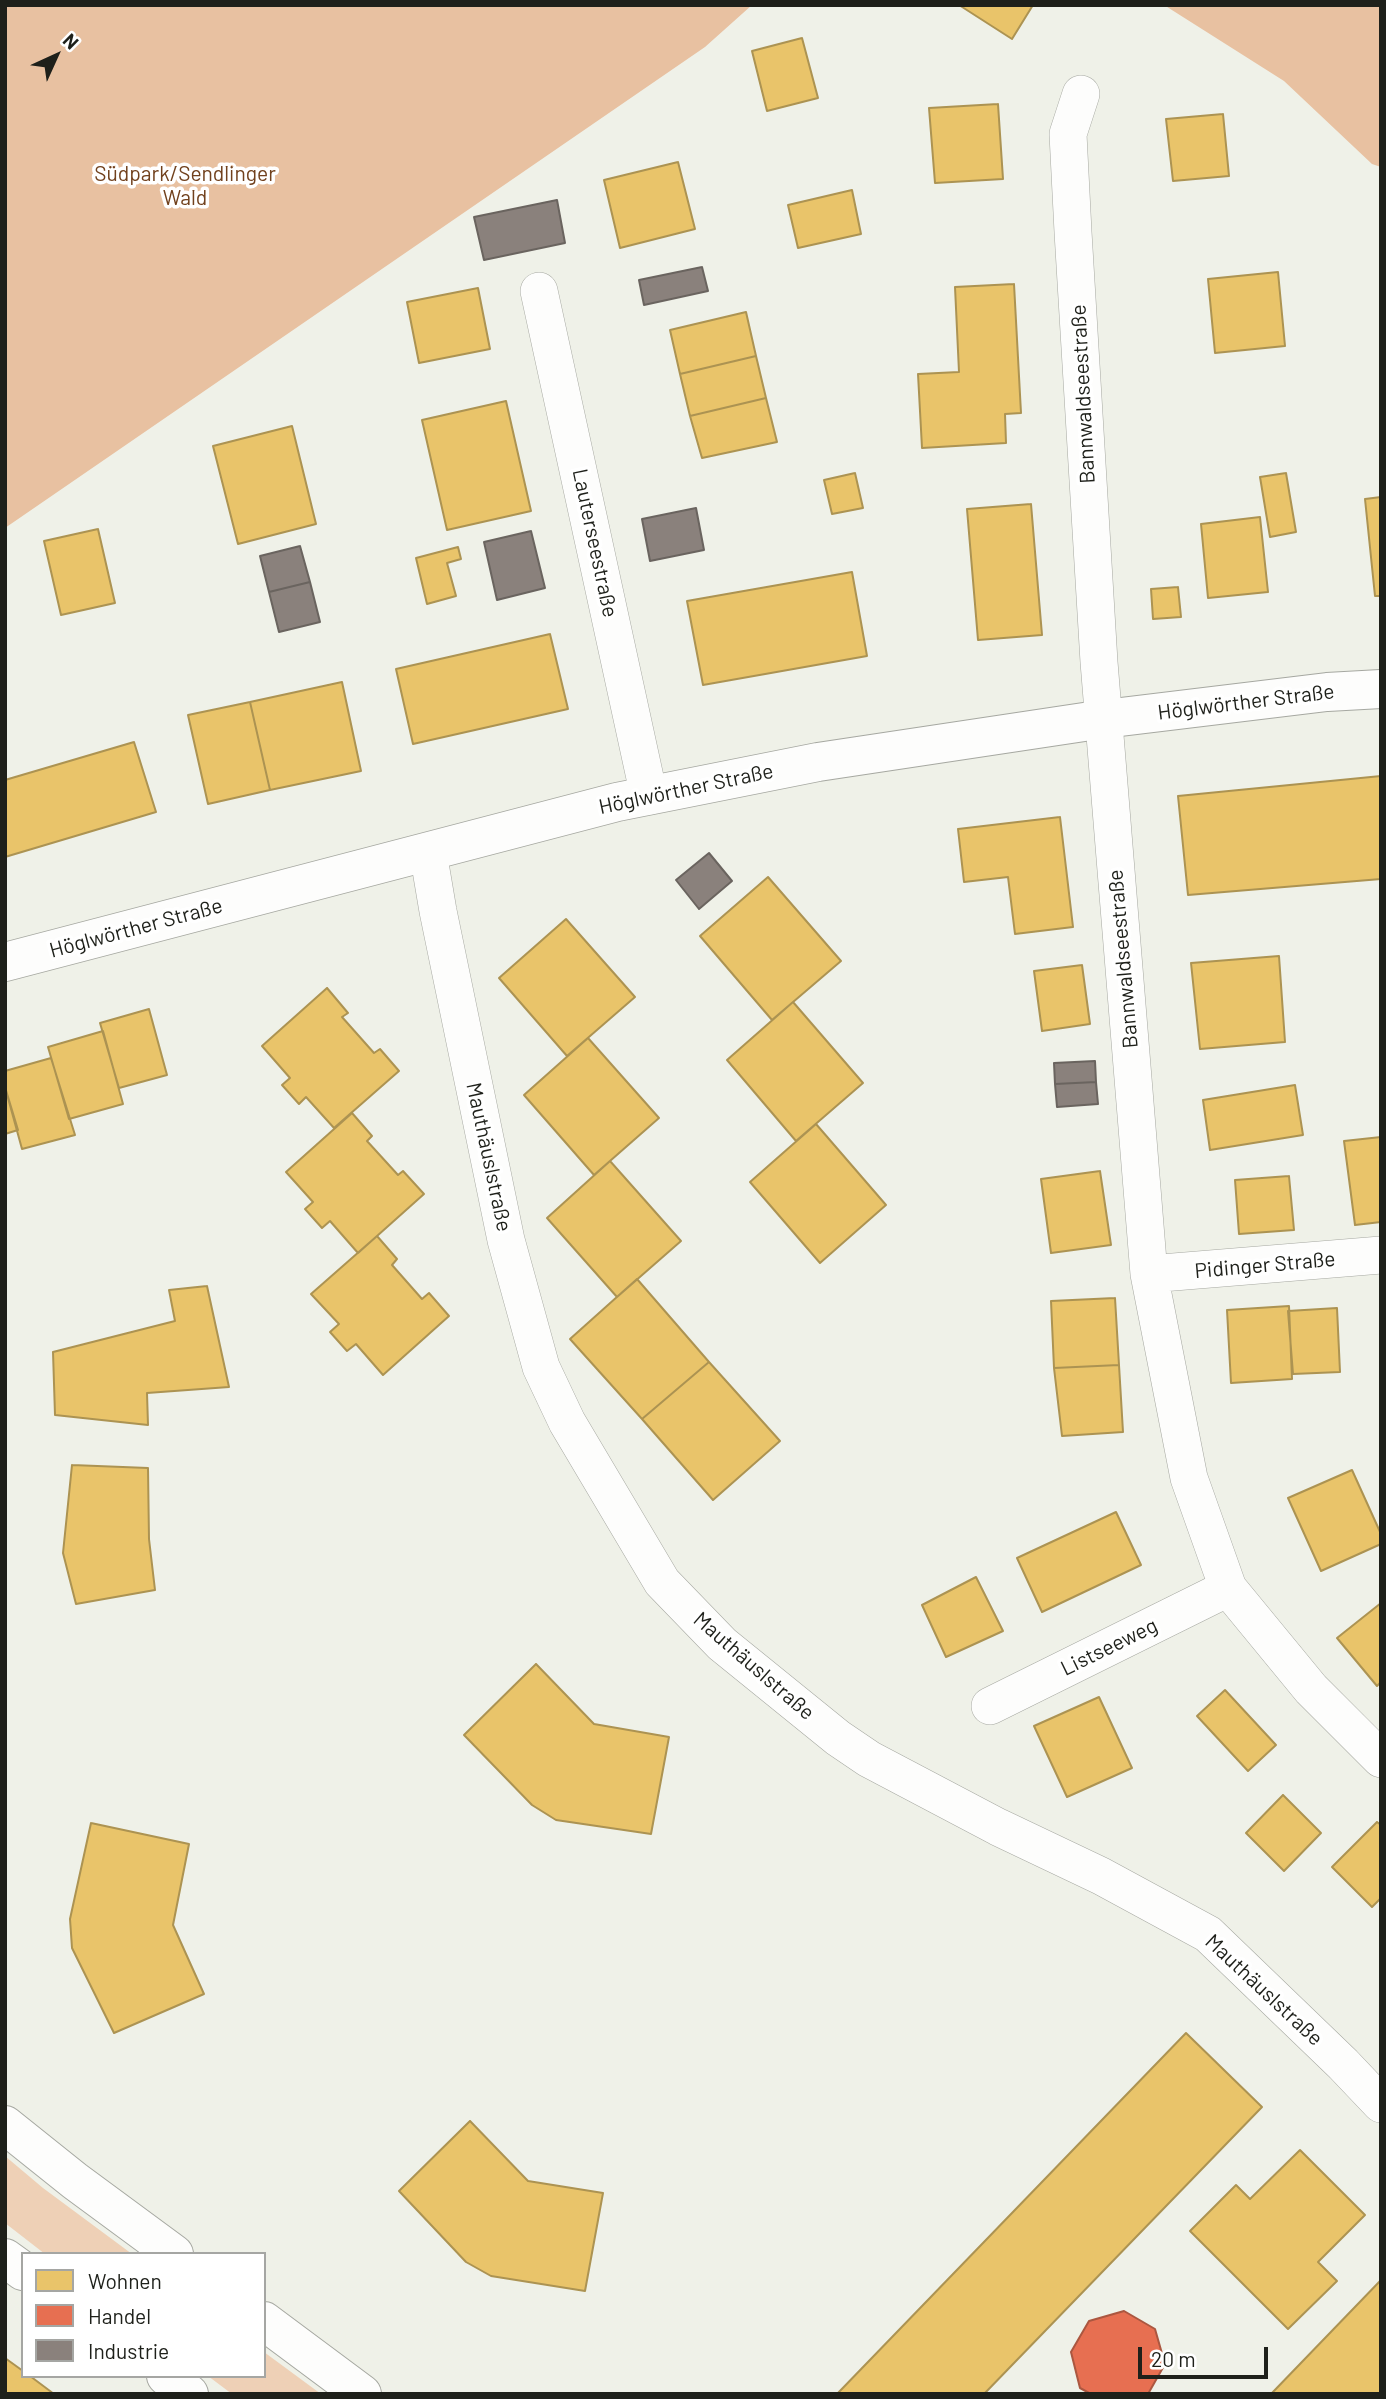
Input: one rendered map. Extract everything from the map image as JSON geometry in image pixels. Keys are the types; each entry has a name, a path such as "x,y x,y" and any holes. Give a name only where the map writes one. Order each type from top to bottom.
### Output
{"street":[{"name":"Bannwaldseestraße","path":"1081,94 1068,134 1104,719 1149,1274 1189,1478 1228,1588 1311,1689 1381,1759"},
{"name":"Lauterseestraße","path":"539,291 649,796"},
{"name":"Höglwörther Straße","path":"5,962 649,796 818,762 1104,719 1327,692 1381,689"},
{"name":"Mauthäuslstraße","path":"428,852 506,1240 541,1367 567,1422 662,1582 722,1644 838,1738 869,1759 998,1827 1101,1876 1208,1934 1381,2104"},
{"name":"Pidinger Straße","path":"1149,1274 1381,1255"},
{"name":"Listseeweg","path":"990,1706 1228,1588"},
{"path":"5,2125 171,2252"},
{"path":"5,2258 21,2270"},
{"path":"266,2322 362,2394"},
{"path":"153,2394 165,2378"},
{"path":"167,2378 189,2394"}],"shaded area":[{"path":"5,2156 129,2252 42,2252 5,2223"},
{"path":"266,2353 321,2394 232,2394 211,2378 266,2378"}],"green space":[{"name":"Südpark/Sendlinger Wald","path":"5,5 752,5 705,47 5,528"},
{"path":"1164,5 1381,5 1381,167 1372,164 1284,81"}],"building: Wohnen":[{"path":"959,5 1033,5 1012,39"},
{"path":"802,38 818,98 767,111 752,51"},
{"path":"998,104 1003,179 935,183 929,108"},
{"path":"1223,114 1229,176 1173,181 1166,119"},
{"path":"678,162 695,229 620,248 604,180"},
{"path":"852,190 861,234 798,248 788,205"},
{"path":"1278,272 1285,346 1215,353 1208,279"},
{"path":"1014,284 1021,413 1005,414 1006,443 922,448 918,374 959,372 955,287"},
{"path":"478,288 490,349 419,363 407,302"},
{"path":"746,312 756,356 680,374 670,330"},
{"path":"756,356 766,398 690,416 680,374"},
{"path":"766,398 777,442 702,458 690,416"},
{"path":"506,401 531,511 447,530 422,420"},
{"path":"292,426 316,524 238,544 213,446"},
{"path":"855,473 863,508 832,514 824,480"},
{"path":"1286,473 1296,532 1270,537 1260,477"},
{"path":"1381,497 1381,596 1375,596 1365,499"},
{"path":"1031,504 1042,635 978,640 967,509"},
{"path":"1260,517 1268,592 1208,598 1201,524"},
{"path":"98,529 115,603 61,615 44,541"},
{"path":"458,547 461,559 447,563 456,596 427,604 416,558"},
{"path":"852,572 867,656 703,685 687,601"},
{"path":"1178,587 1181,617 1153,619 1151,589"},
{"path":"550,634 568,709 413,744 396,669"},
{"path":"342,682 361,771 270,790 250,702"},
{"path":"250,702 270,790 208,804 188,715"},
{"path":"134,742 156,812 5,857 5,780"},
{"path":"1381,776 1381,879 1188,895 1178,796"},
{"path":"1060,817 1073,927 1015,934 1008,877 964,882 958,829"},
{"path":"768,877 841,961 772,1020 700,936"},
{"path":"566,919 635,997 567,1056 499,978"},
{"path":"1279,956 1285,1042 1200,1049 1191,963"},
{"path":"1082,965 1090,1024 1042,1031 1034,971"},
{"path":"327,988 348,1013 342,1017 374,1053 380,1049 399,1071 334,1128 306,1097 299,1104 282,1085 290,1078 262,1046"},
{"path":"793,1002 863,1083 796,1141 727,1060"},
{"path":"149,1009 167,1075 119,1088 100,1023"},
{"path":"103,1031 123,1104 69,1119 48,1047"},
{"path":"588,1038 659,1118 594,1175 524,1095"},
{"path":"51,1058 75,1135 22,1149 5,1087 5,1071"},
{"path":"1295,1085 1303,1135 1210,1150 1203,1100"},
{"path":"5,1087 18,1130 5,1134"},
{"path":"352,1113 372,1136 367,1141 398,1175 403,1171 424,1194 358,1253 330,1221 322,1228 305,1209 313,1202 286,1172"},
{"path":"816,1124 886,1205 820,1263 750,1182"},
{"path":"1381,1137 1381,1222 1355,1225 1344,1141"},
{"path":"610,1161 681,1241 617,1297 547,1218"},
{"path":"1100,1171 1111,1245 1051,1253 1041,1179"},
{"path":"1289,1176 1294,1230 1239,1234 1235,1180"},
{"path":"377,1236 397,1259 392,1265 422,1299 429,1293 449,1316 383,1375 356,1344 347,1351 330,1332 339,1324 311,1294"},
{"path":"637,1279 709,1362 642,1419 570,1339"},
{"path":"207,1286 229,1387 147,1393 148,1425 55,1415 53,1352 175,1321 169,1290"},
{"path":"1115,1298 1119,1365 1054,1368 1051,1301"},
{"path":"1289,1306 1292,1379 1231,1383 1227,1310"},
{"path":"1337,1308 1340,1372 1293,1374 1288,1311"},
{"path":"709,1362 780,1441 713,1500 642,1419"},
{"path":"1119,1365 1123,1432 1062,1436 1054,1368"},
{"path":"72,1465 148,1468 149,1539 155,1590 76,1604 63,1553"},
{"path":"1352,1470 1381,1534 1381,1544 1321,1571 1288,1498"},
{"path":"1116,1512 1141,1565 1042,1612 1017,1558"},
{"path":"976,1577 1003,1631 946,1657 922,1605"},
{"path":"1381,1603 1381,1682 1377,1686 1337,1638"},
{"path":"536,1664 594,1724 669,1737 651,1834 556,1820 532,1805 464,1735"},
{"path":"1225,1690 1276,1745 1248,1771 1197,1716"},
{"path":"1099,1697 1132,1768 1067,1797 1034,1726"},
{"path":"1283,1795 1321,1833 1284,1871 1246,1833"},
{"path":"1377,1822 1381,1825 1381,1898 1372,1907 1332,1867"},
{"path":"91,1823 189,1844 173,1925 204,1994 114,2033 72,1948 70,1919"},
{"path":"1186,2033 1262,2107 984,2394 837,2394"},
{"path":"470,2121 528,2181 603,2193 585,2291 491,2276 466,2262 399,2191"},
{"path":"1300,2150 1365,2215 1318,2262 1337,2281 1288,2329 1190,2231 1236,2185 1250,2199"},
{"path":"1381,2280 1381,2394 1271,2394"},
{"path":"5,2358 21,2370 21,2378 33,2378 54,2394 5,2394"}],"building: Handel":[{"path":"1124,2311 1155,2329 1165,2364 1148,2394 1091,2394 1080,2388 1071,2352 1089,2321"}],"building: Industrie":[{"path":"557,200 565,243 484,260 474,217"},
{"path":"702,267 708,291 644,305 639,280"},
{"path":"696,508 704,550 650,561 642,519"},
{"path":"531,531 545,588 497,600 484,542"},
{"path":"300,546 310,582 269,592 260,556"},
{"path":"310,582 320,622 279,632 269,592"},
{"path":"709,853 732,881 699,909 676,880"},
{"path":"1095,1061 1096,1082 1055,1084 1054,1063"},
{"path":"1096,1082 1098,1104 1057,1107 1055,1084"}]}
